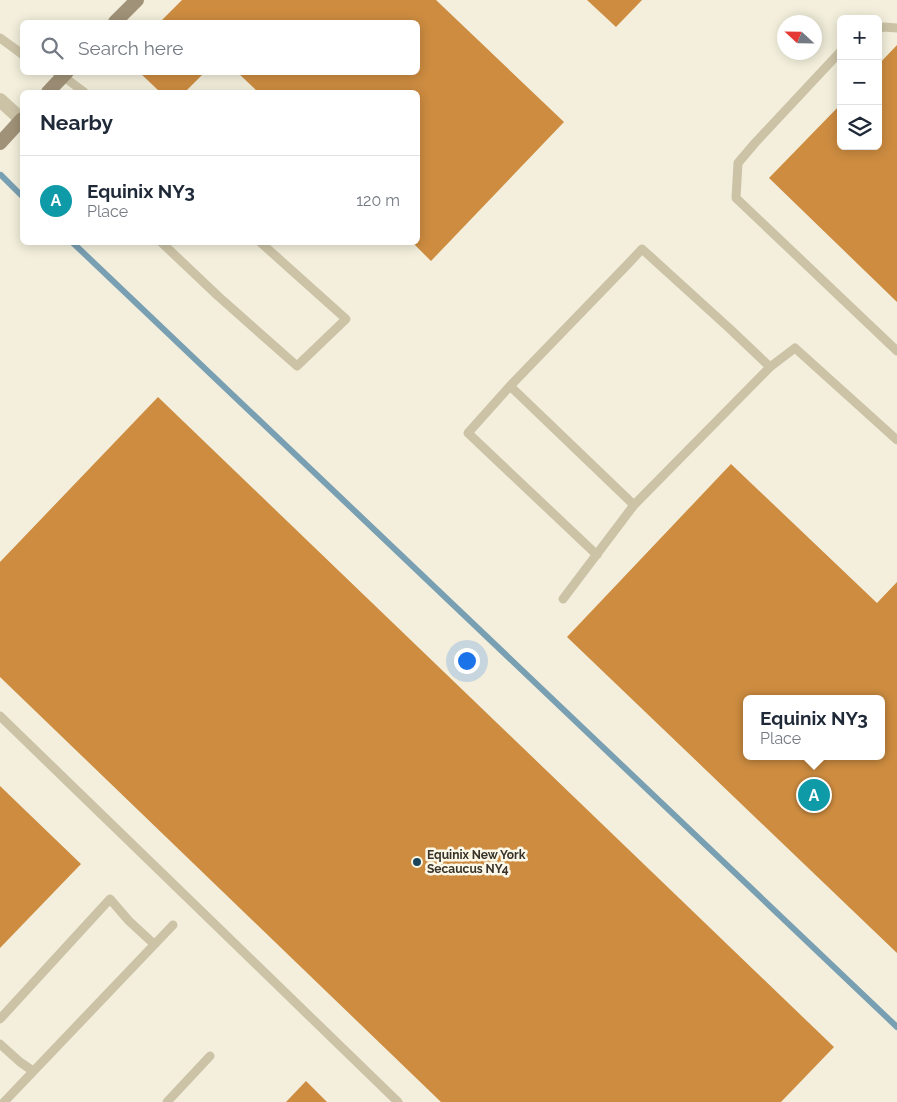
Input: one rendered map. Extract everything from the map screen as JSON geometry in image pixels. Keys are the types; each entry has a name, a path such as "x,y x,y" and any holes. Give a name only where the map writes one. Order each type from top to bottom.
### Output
{"main road":[{"path":"117,20 137,0"},
{"path":"50,90 61,75"},
{"path":"0,143 20,122"}],"street":[{"path":"0,100 20,118"}],"lane":[{"path":"882,28 897,28"},
{"path":"0,38 20,53"},
{"path":"837,55 738,164 736,198 897,351"},
{"path":"63,75 82,90"},
{"path":"164,245 297,366 346,319 263,245"},
{"path":"597,555 468,433 510,386 642,249 770,367"},
{"path":"563,599 634,505 770,367 795,348 897,440"},
{"path":"510,386 634,505"},
{"path":"0,716 398,1102"},
{"path":"0,1019 110,899 154,944"},
{"path":"4,1102 172,925"},
{"path":"0,1044 20,1062 34,1071"},
{"path":"167,1102 210,1056"}],"building":[{"path":"182,0 436,0 564,122 431,261 415,245 420,245 420,90 256,90 240,75 420,75 420,20 162,20"},
{"path":"587,0 642,0 616,27"},
{"path":"897,45 897,302 769,178 837,108 837,150 882,150 882,61"},
{"path":"142,75 202,75 187,90 158,90"},
{"name":"Equinix New York Secaucus NY4","path":"158,397 834,1047 781,1102 441,1102 0,677 0,562"},
{"path":"731,464 877,603 897,582 897,953 567,637"},
{"path":"0,786 81,864 0,948"},
{"path":"306,1081 327,1102 286,1102"}],"waterway":[{"path":"1,175 20,194"},
{"path":"75,245 897,1027"}],"place":[{"name":"Equinix NY3","path":"814,795"},
{"name":"Equinix New York Secaucus NY4","path":"417,862"}]}
